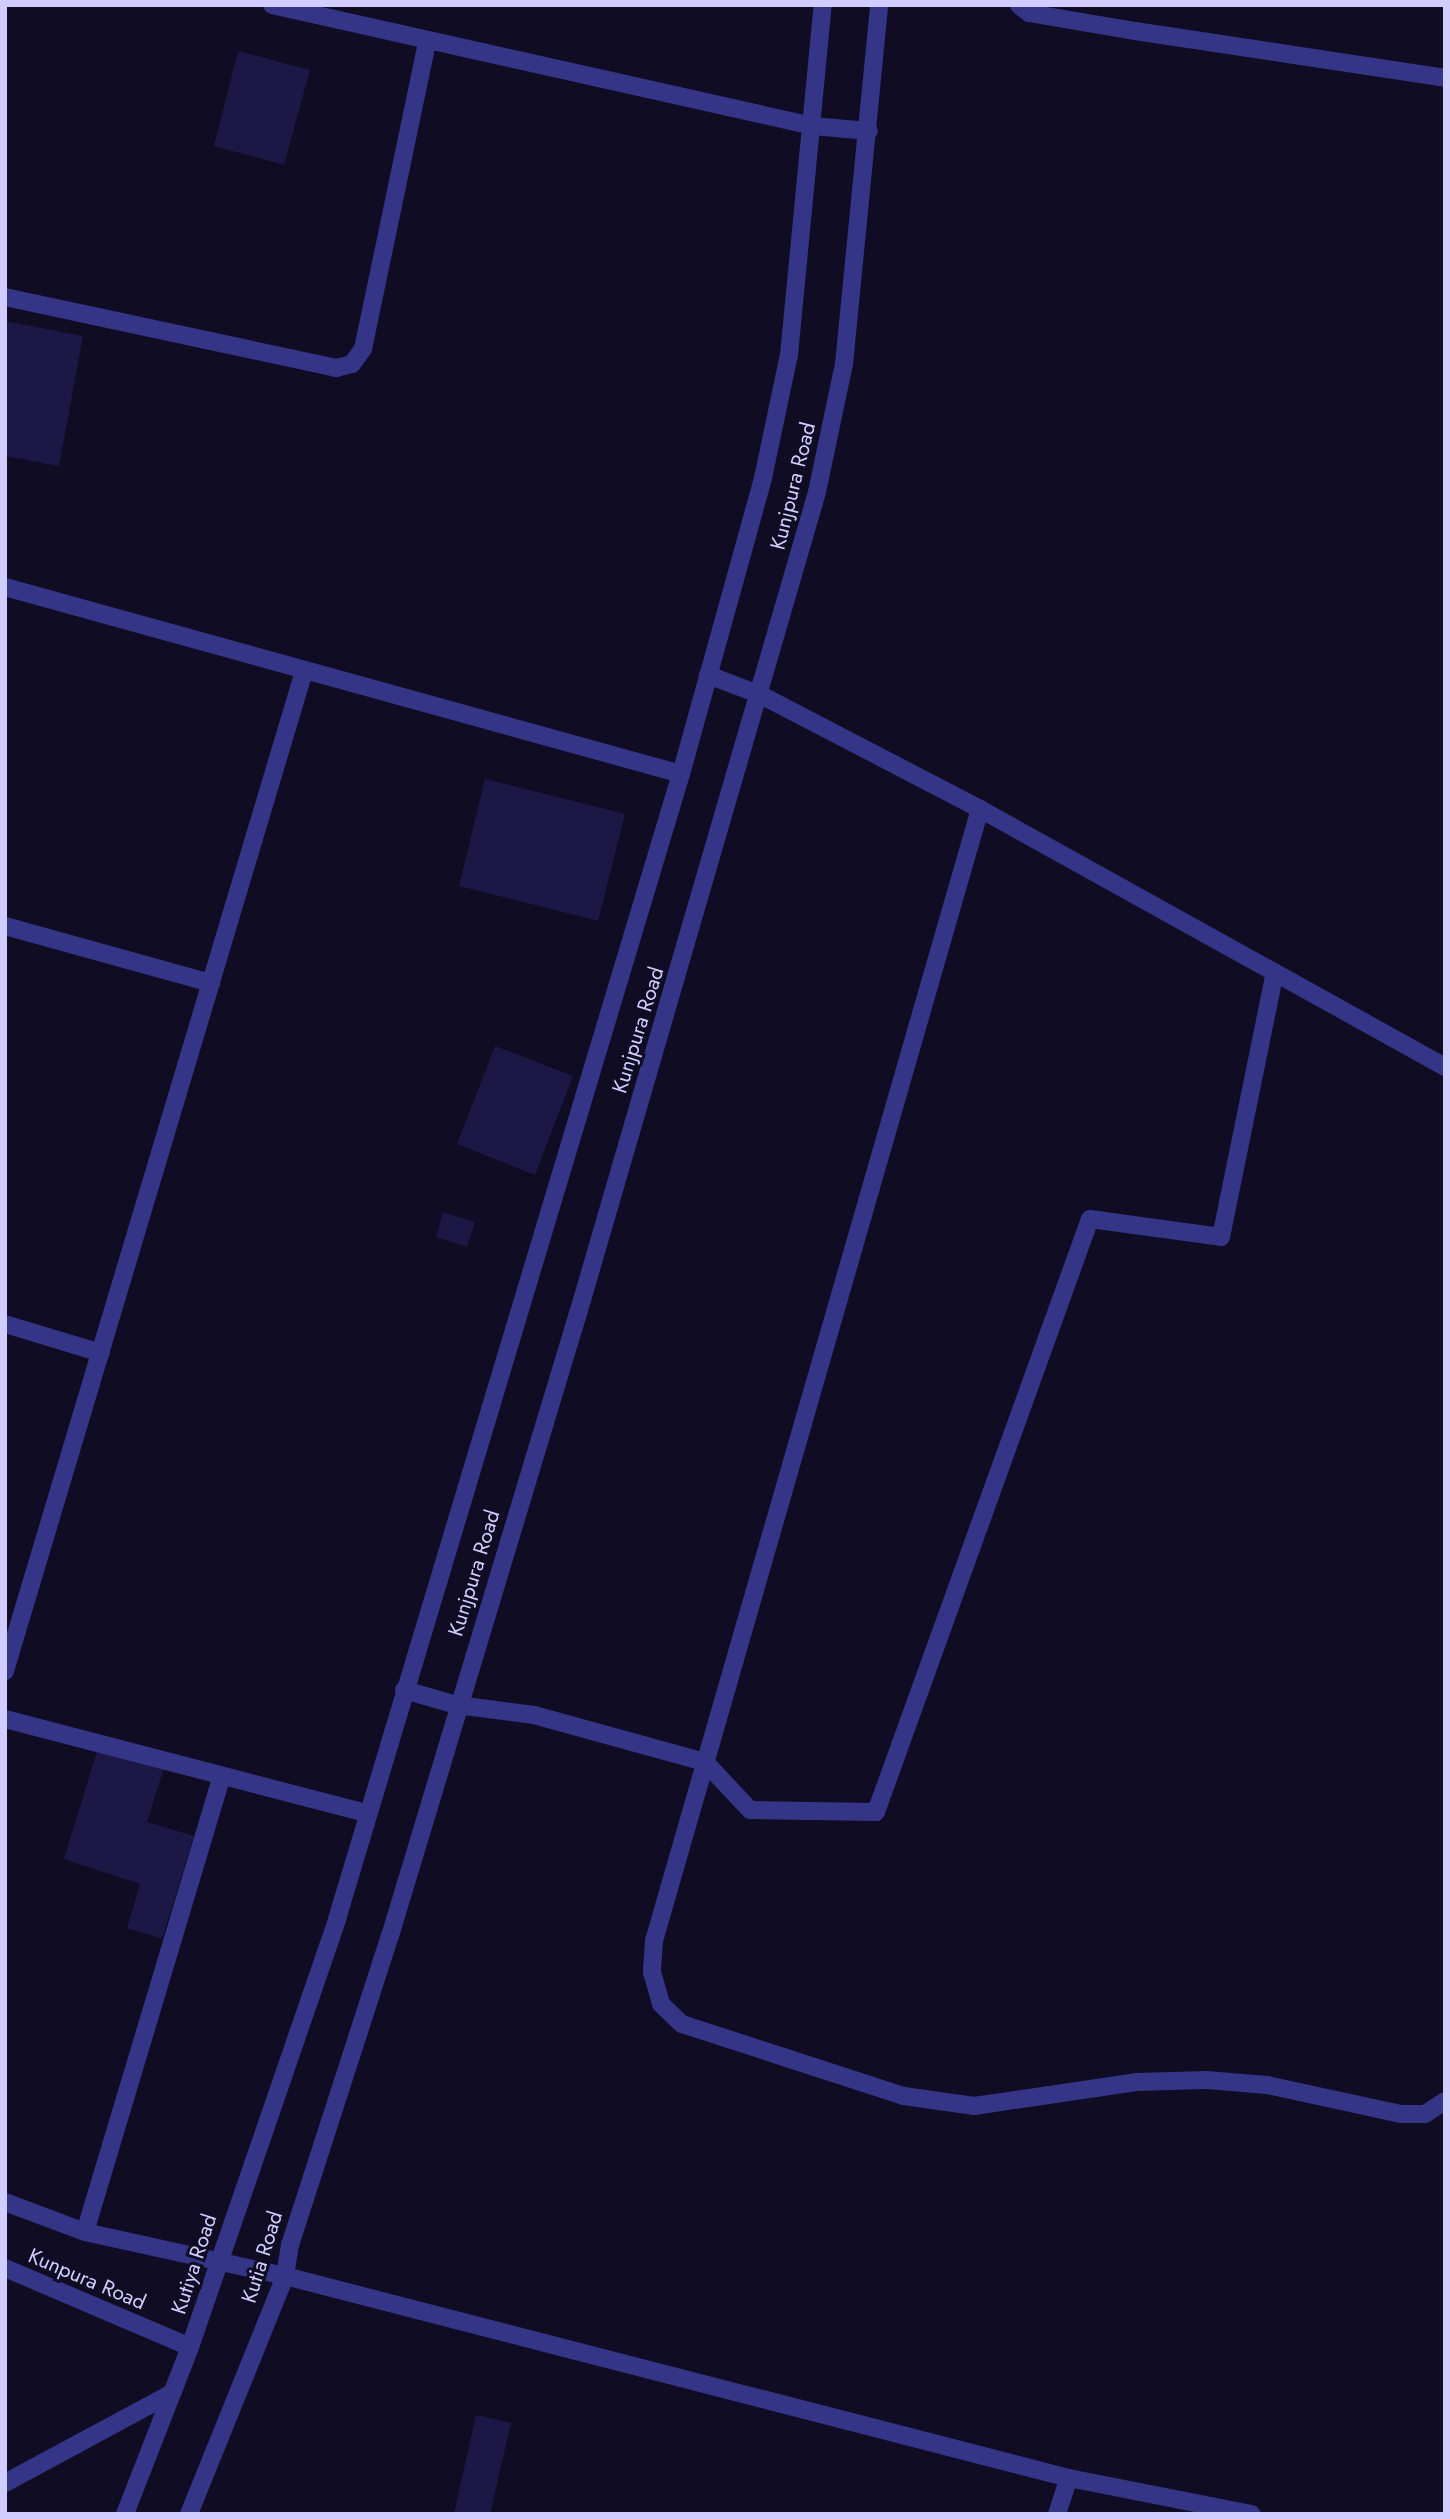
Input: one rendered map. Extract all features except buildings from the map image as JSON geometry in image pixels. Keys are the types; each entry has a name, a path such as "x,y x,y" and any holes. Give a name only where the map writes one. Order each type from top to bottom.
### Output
{"street":[{"path":"272,5 427,43 813,126 869,131"},
{"name":"Kunjpura Road","path":"301,2028 681,774 763,478 789,355 823,5"},
{"name":"Kunjpura Road","path":"352,2049 761,695 817,492 845,363 879,5"},
{"path":"1019,5 1030,13 1122,29 1445,78"},
{"path":"5,297 336,368 352,364 363,349 427,43"},
{"path":"5,587 681,774"},
{"path":"5,1671 304,671"},
{"path":"708,675 761,695 980,809 1445,1067"},
{"path":"980,809 654,1941 652,1972 661,2004 682,2024 904,2096 974,2106 1136,2081 1206,2080 1266,2085 1401,2114 1425,2114 1445,2101"},
{"path":"5,926 211,983"},
{"path":"404,1689 457,1705 534,1715 705,1762 750,1810 876,1812 1090,1219 1221,1237 1275,972"},
{"path":"5,1324 101,1353"},
{"path":"5,1719 221,1779 366,1813"},
{"path":"85,2232 221,1779"},
{"name":"Kutiya Road","path":"125,2514 190,2347 301,2028"},
{"name":"Kutia Road","path":"189,2514 285,2276 352,2049"},
{"path":"5,2202 85,2232 285,2276 1069,2478 1251,2514"},
{"name":"Kunpura Road","path":"5,2269 190,2347"},
{"path":"5,2483 172,2393"},
{"path":"1057,2514 1069,2478"}]}
